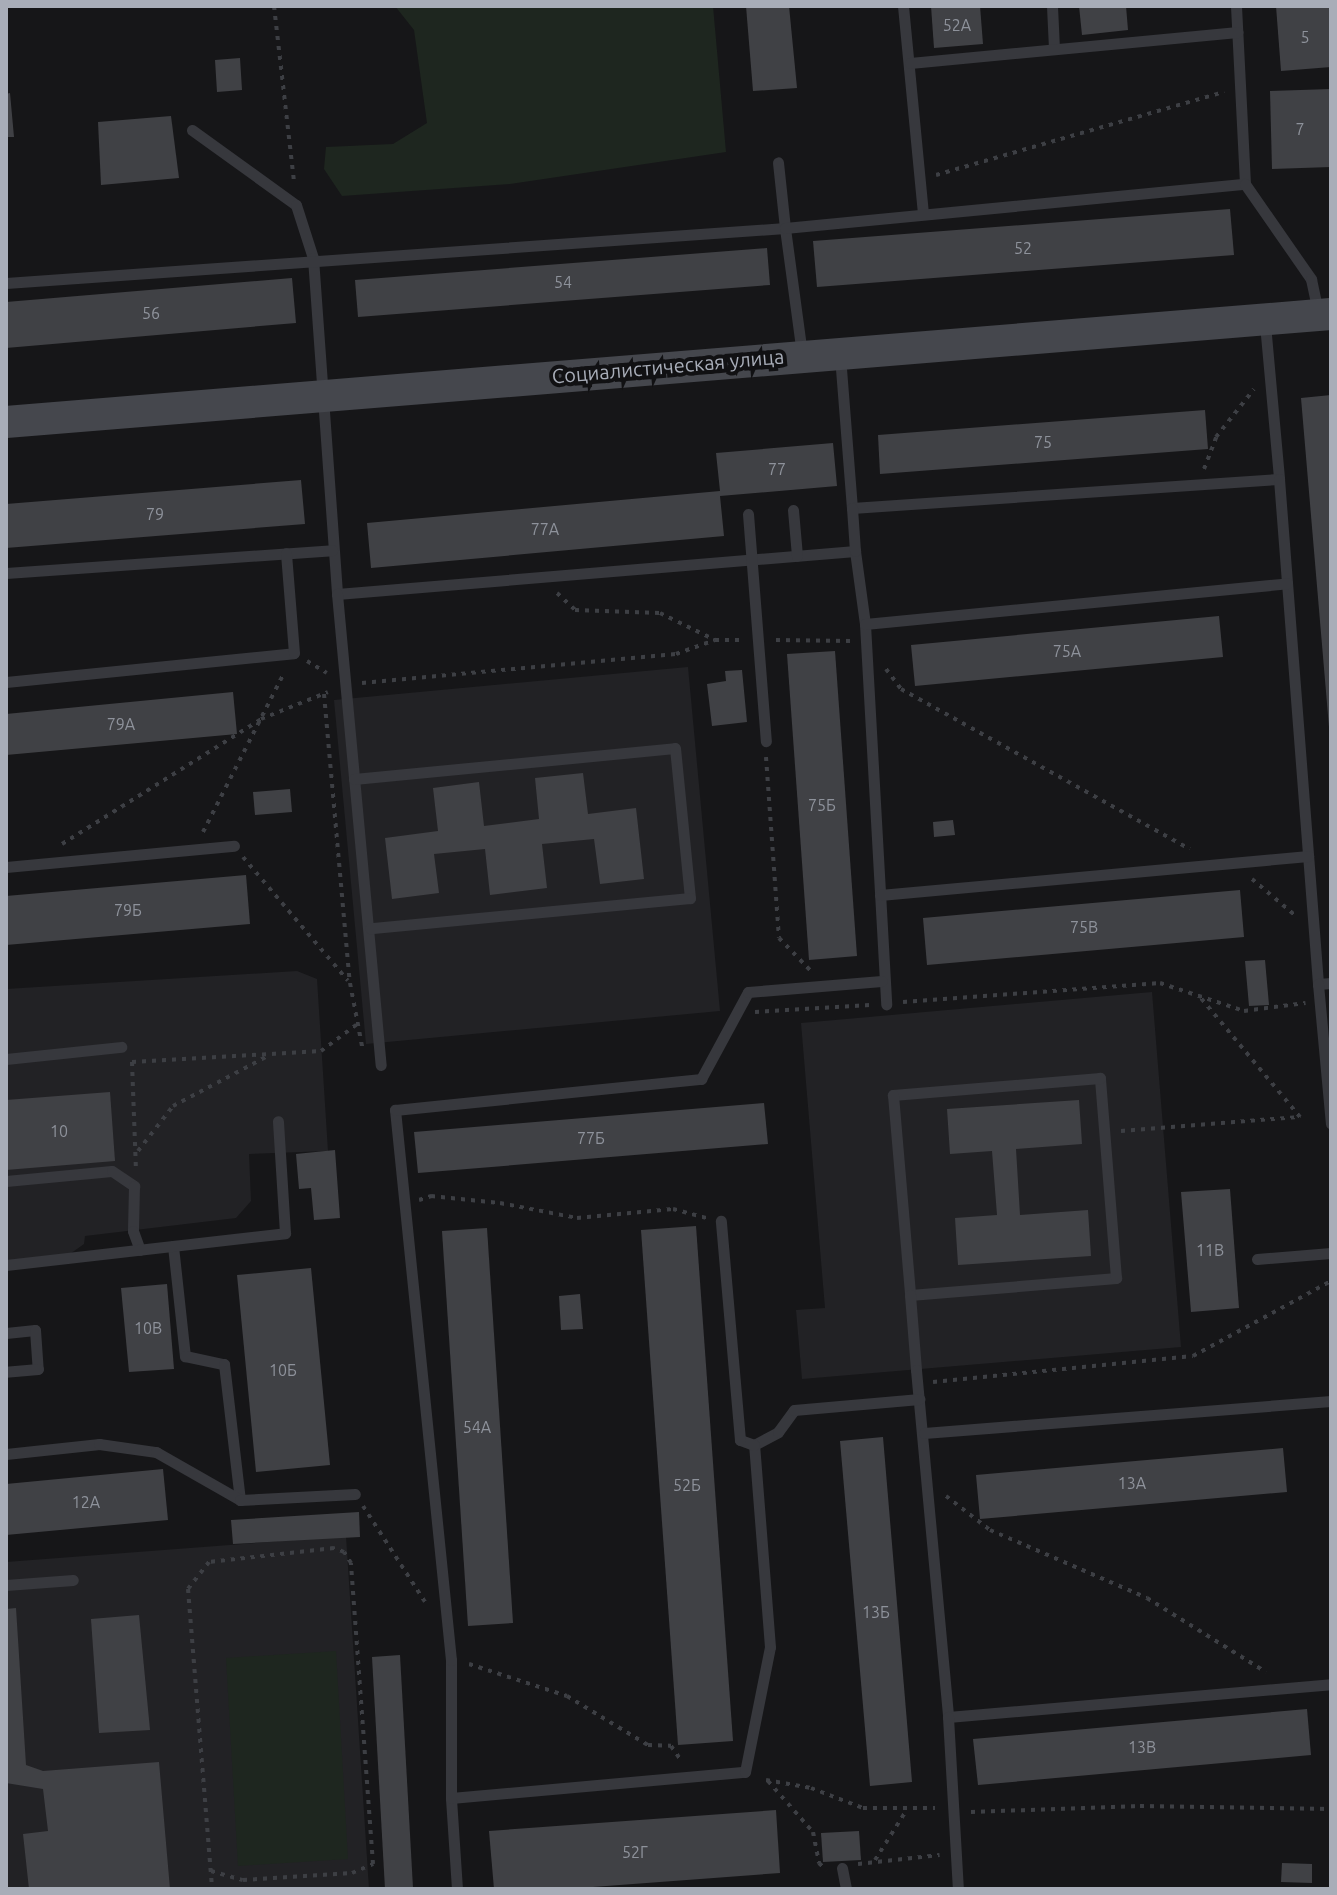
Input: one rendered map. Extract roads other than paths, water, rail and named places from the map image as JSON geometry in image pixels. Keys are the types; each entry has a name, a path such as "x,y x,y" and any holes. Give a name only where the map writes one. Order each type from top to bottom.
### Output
{"main road":[{"name":"Социалистическая улица","path":"6,422 802,354 1325,315"}],"lane":[{"path":"903,6 923,179 923,213"},
{"path":"1052,6 1054,49"},
{"path":"1236,6 1245,184 1311,279 1325,315"},
{"path":"910,63 1238,32"},
{"path":"192,130 296,205 313,258 319,396 381,1065"},
{"path":"778,162 802,354"},
{"path":"6,283 313,258 785,228 1245,184"},
{"path":"1265,319 1312,928 1331,1123"},
{"path":"840,352 855,551 865,624 882,981 886,1004"},
{"path":"852,508 1279,479"},
{"path":"793,510 797,556"},
{"path":"748,514 766,741"},
{"path":"6,573 332,550"},
{"path":"337,594 855,551"},
{"path":"6,682 294,653 286,553"},
{"path":"865,624 1287,583"},
{"path":"354,779 675,748 690,898 370,928"},
{"path":"6,867 234,846"},
{"path":"880,895 1308,856"},
{"path":"457,1889 451,1798 451,1660 395,1110 701,1079 733,1014 748,992 815,989 882,981"},
{"path":"1318,984 1331,983"},
{"path":"6,1059 121,1047"},
{"path":"910,1295 1116,1278 1100,1078 893,1095 910,1295 924,1433 948,1717 951,1810 958,1889"},
{"path":"6,1265 285,1233 278,1121"},
{"path":"6,1181 112,1171 134,1186 133,1231 140,1250"},
{"path":"721,1221 740,1440 754,1445 778,1432 794,1410 920,1399"},
{"path":"173,1246 185,1356 224,1364 240,1500"},
{"path":"1257,1259 1331,1253"},
{"path":"6,1333 35,1330 38,1369 6,1372"},
{"path":"924,1433 1331,1401"},
{"path":"6,1454 99,1444 156,1452 240,1500 355,1494"},
{"path":"451,1798 745,1772 770,1647 754,1445"},
{"path":"6,1585 73,1580"},
{"path":"948,1717 1331,1684"},
{"path":"842,1868 846,1889"}]}
